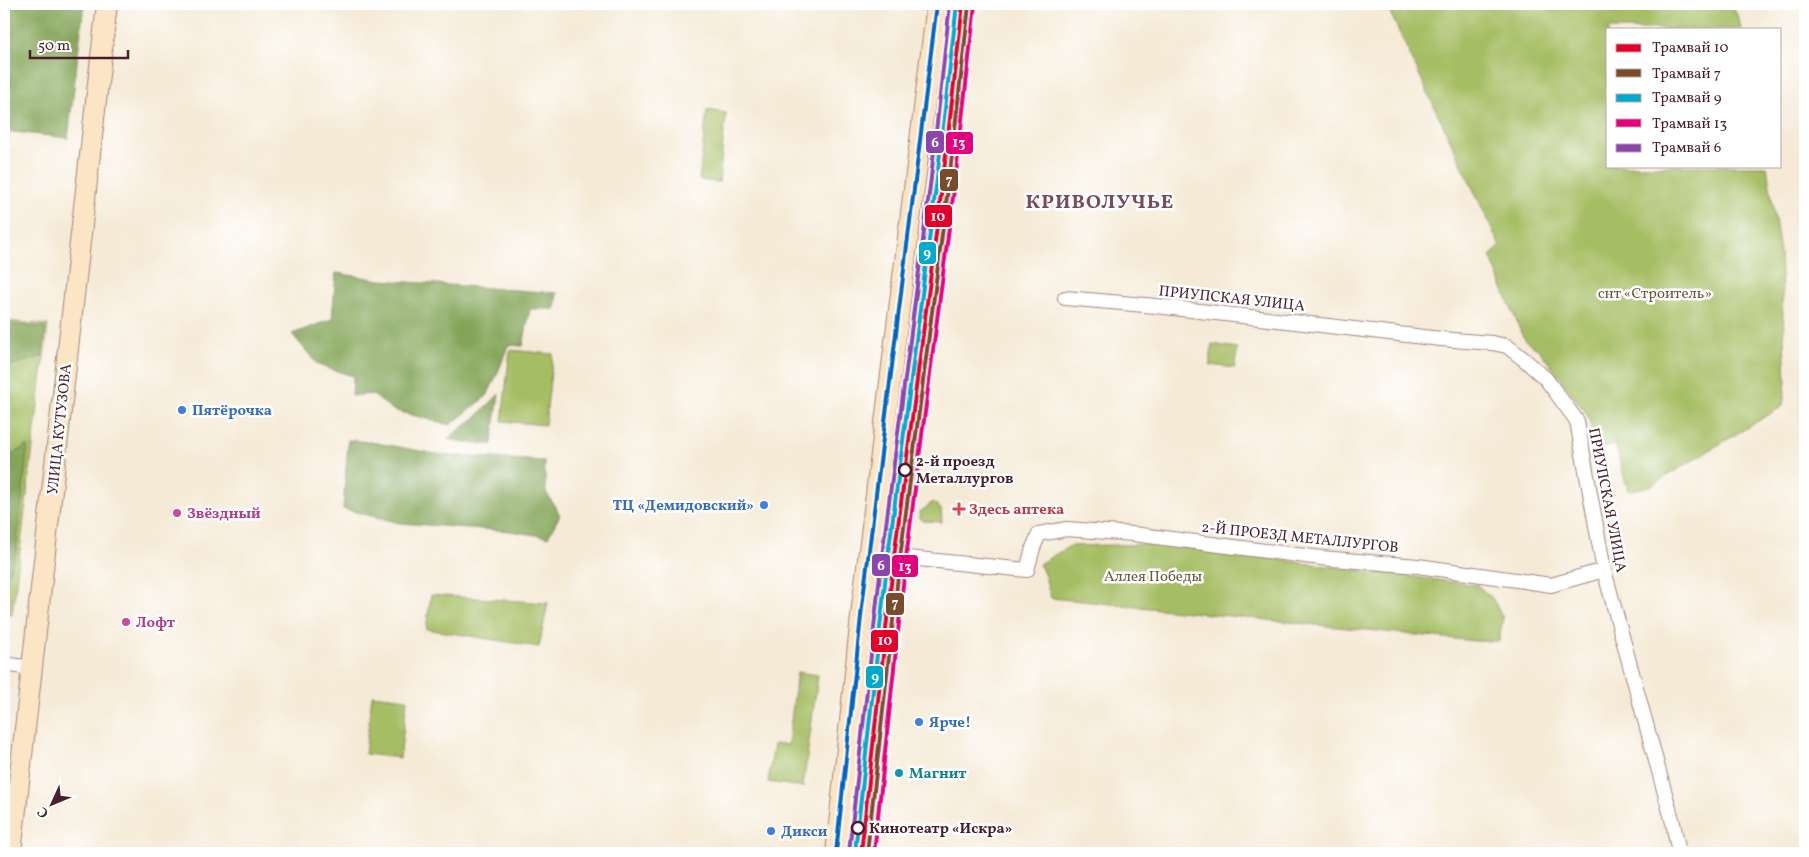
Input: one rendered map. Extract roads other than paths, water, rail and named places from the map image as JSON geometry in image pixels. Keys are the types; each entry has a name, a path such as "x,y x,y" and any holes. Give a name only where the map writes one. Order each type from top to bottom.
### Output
{"main road":[{"name":"УЛИЦА КУТУЗОВА","path":"9,840 31,668 107,4"},
{"path":"836,853 869,554 936,4"}],"street":[{"name":"ПРИУПСКАЯ УЛИЦА","path":"1065,298 1156,306 1507,346 1546,379 1577,421 1604,570 1673,823 1679,853"},
{"name":"2-Й ПРОЕЗД МЕТАЛЛУРГОВ","path":"869,554 1027,570 1039,534 1067,528 1132,534 1321,558 1418,566 1551,585 1604,570"},
{"path":"4,664 31,668"}],"tram line":[{"name":"6","path":"849,852 882,556 931,178 950,4"},
{"name":"9","path":"855,852 888,556 937,179 957,4"},
{"name":"10","path":"861,853 894,557 943,180 963,4"},
{"name":"7","path":"867,853 900,558 949,181 969,5"},
{"name":"13","path":"874,853 906,558 955,182 975,5"}],"place":[{"name":"Пятёрочка","path":"182,410"},
{"name":"2-й проезд Металлургов","path":"905,470"},
{"name":"ТЦ «Демидовский»","path":"764,505"},
{"name":"Здесь аптека","path":"959,509"},
{"name":"Звёздный","path":"177,513"},
{"name":"Лофт","path":"126,622"},
{"name":"Ярче!","path":"919,722"},
{"name":"Магнит","path":"899,773"},
{"name":"Кинотеатр «Искра»","path":"858,828"},
{"name":"Дикси","path":"771,831"}],"district":[{"name":"КРИВОЛУЧЬЕ","path":"1100,201"}],"park label":[{"name":"снт «Строитель»","path":"1655,293"},
{"name":"Аллея Победы","path":"1153,576"}]}
